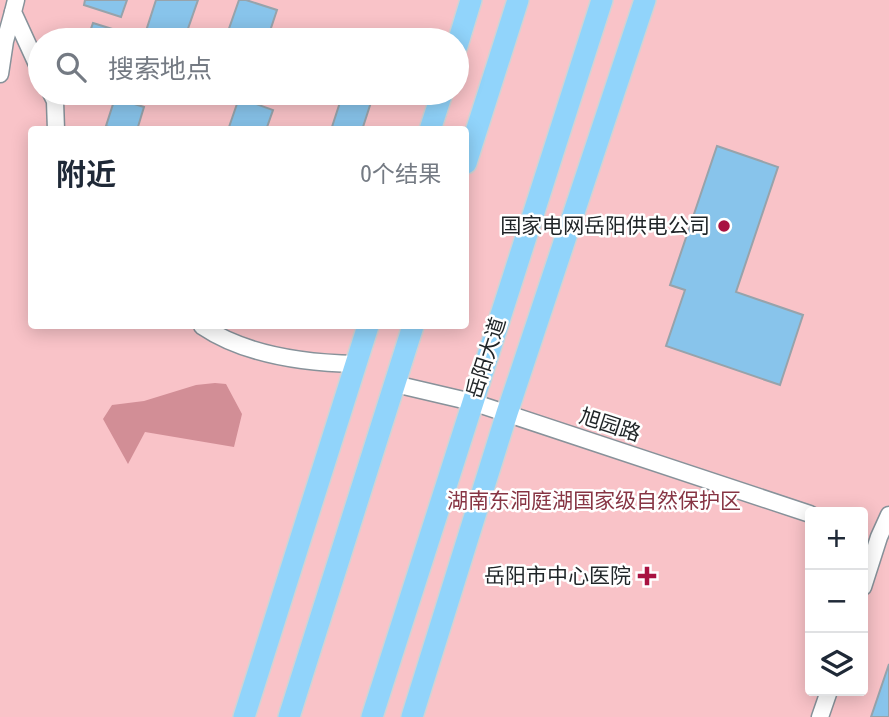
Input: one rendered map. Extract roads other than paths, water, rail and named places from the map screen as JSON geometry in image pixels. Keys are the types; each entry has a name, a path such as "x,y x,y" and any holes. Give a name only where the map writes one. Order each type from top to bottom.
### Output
{"main road":[{"path":"462,28 471,0"},
{"path":"469,154 518,0"},
{"name":"岳阳大道","path":"372,717 602,0"},
{"path":"412,717 507,413 645,0"},
{"path":"431,126 438,105"},
{"path":"244,717 367,329"},
{"path":"289,717 412,329"}],"street":[{"path":"15,6 28,40"},
{"path":"0,74 5,41 15,6"},
{"path":"55,105 55,126"},
{"path":"207,329 222,339 250,348 325,363 356,365"},
{"name":"旭园路","path":"395,384 472,402 805,512"},
{"path":"868,575 884,538 889,515"},
{"path":"820,717 827,696"}],"place":[{"name":"国家电网岳阳供电公司","path":"724,226"},
{"name":"岳阳市中心医院","path":"647,576"}],"park label":[{"name":"湖南东洞庭湖国家级自然保护区","path":"594,501"}]}
